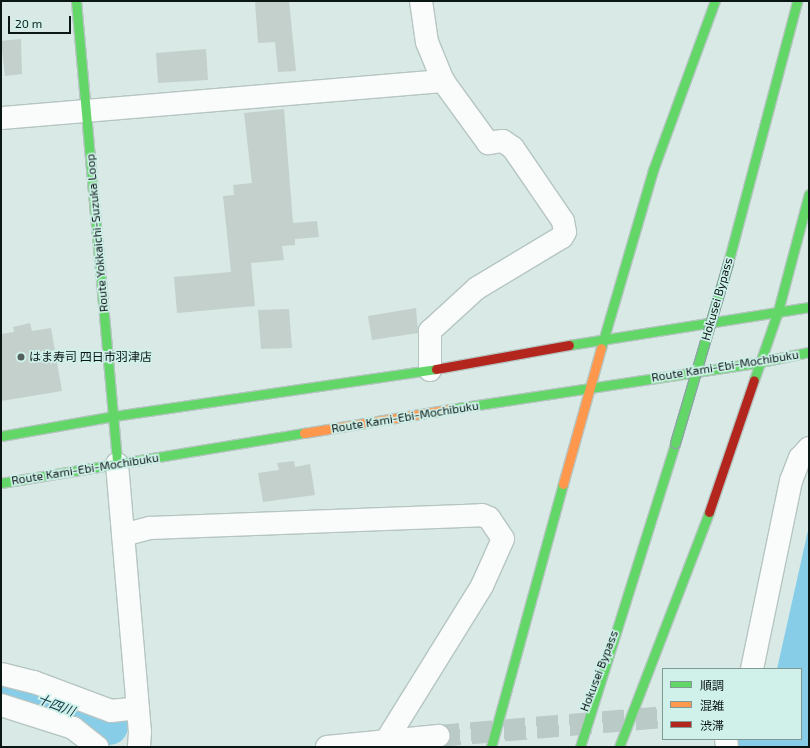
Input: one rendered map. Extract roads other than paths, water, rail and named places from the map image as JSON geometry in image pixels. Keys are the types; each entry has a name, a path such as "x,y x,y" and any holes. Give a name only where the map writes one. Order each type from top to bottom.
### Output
{"main road":[{"name":"Route Yokkaichi-Suzuka Loop","path":"76,1 114,416 117,464"},
{"path":"491,747 602,339 653,170 715,1"},
{"name":"Hokusei Bypass","path":"580,747 675,443 728,263 798,1"},
{"path":"619,747 696,549 778,311 809,194"},
{"path":"1,436 114,416 430,370 602,339 809,307"},
{"name":"Route Kami-Ebi-Mochibuku","path":"1,483 588,387 760,362 809,352"},
{"name":"Hokusei Bypass","path":"570,747 628,595"}],"street":[{"path":"421,1 427,42 443,81 488,143 503,141 513,148 563,221 565,232 562,237 477,288 430,331 430,370"},
{"path":"1,118 443,81"},
{"path":"752,668 791,481 800,458 809,448"},
{"path":"117,464 138,708 139,747"},
{"path":"124,535 150,528 482,515 489,518 503,539 482,586 383,744"},
{"path":"1,674 34,682 111,711 138,708"},
{"path":"1,705 73,728 97,747"},
{"path":"326,747 383,744 438,736"}],"water":[{"path":"809,526 809,747 736,747 735,740 802,740 802,668 777,668"}],"waterway":[{"name":"十四川","path":"1,687 48,701 109,726"}],"tunnel":[{"path":"438,736 662,717"}],"place":[{"name":"はま寿司 四日市羽津店","path":"21,357"}]}
